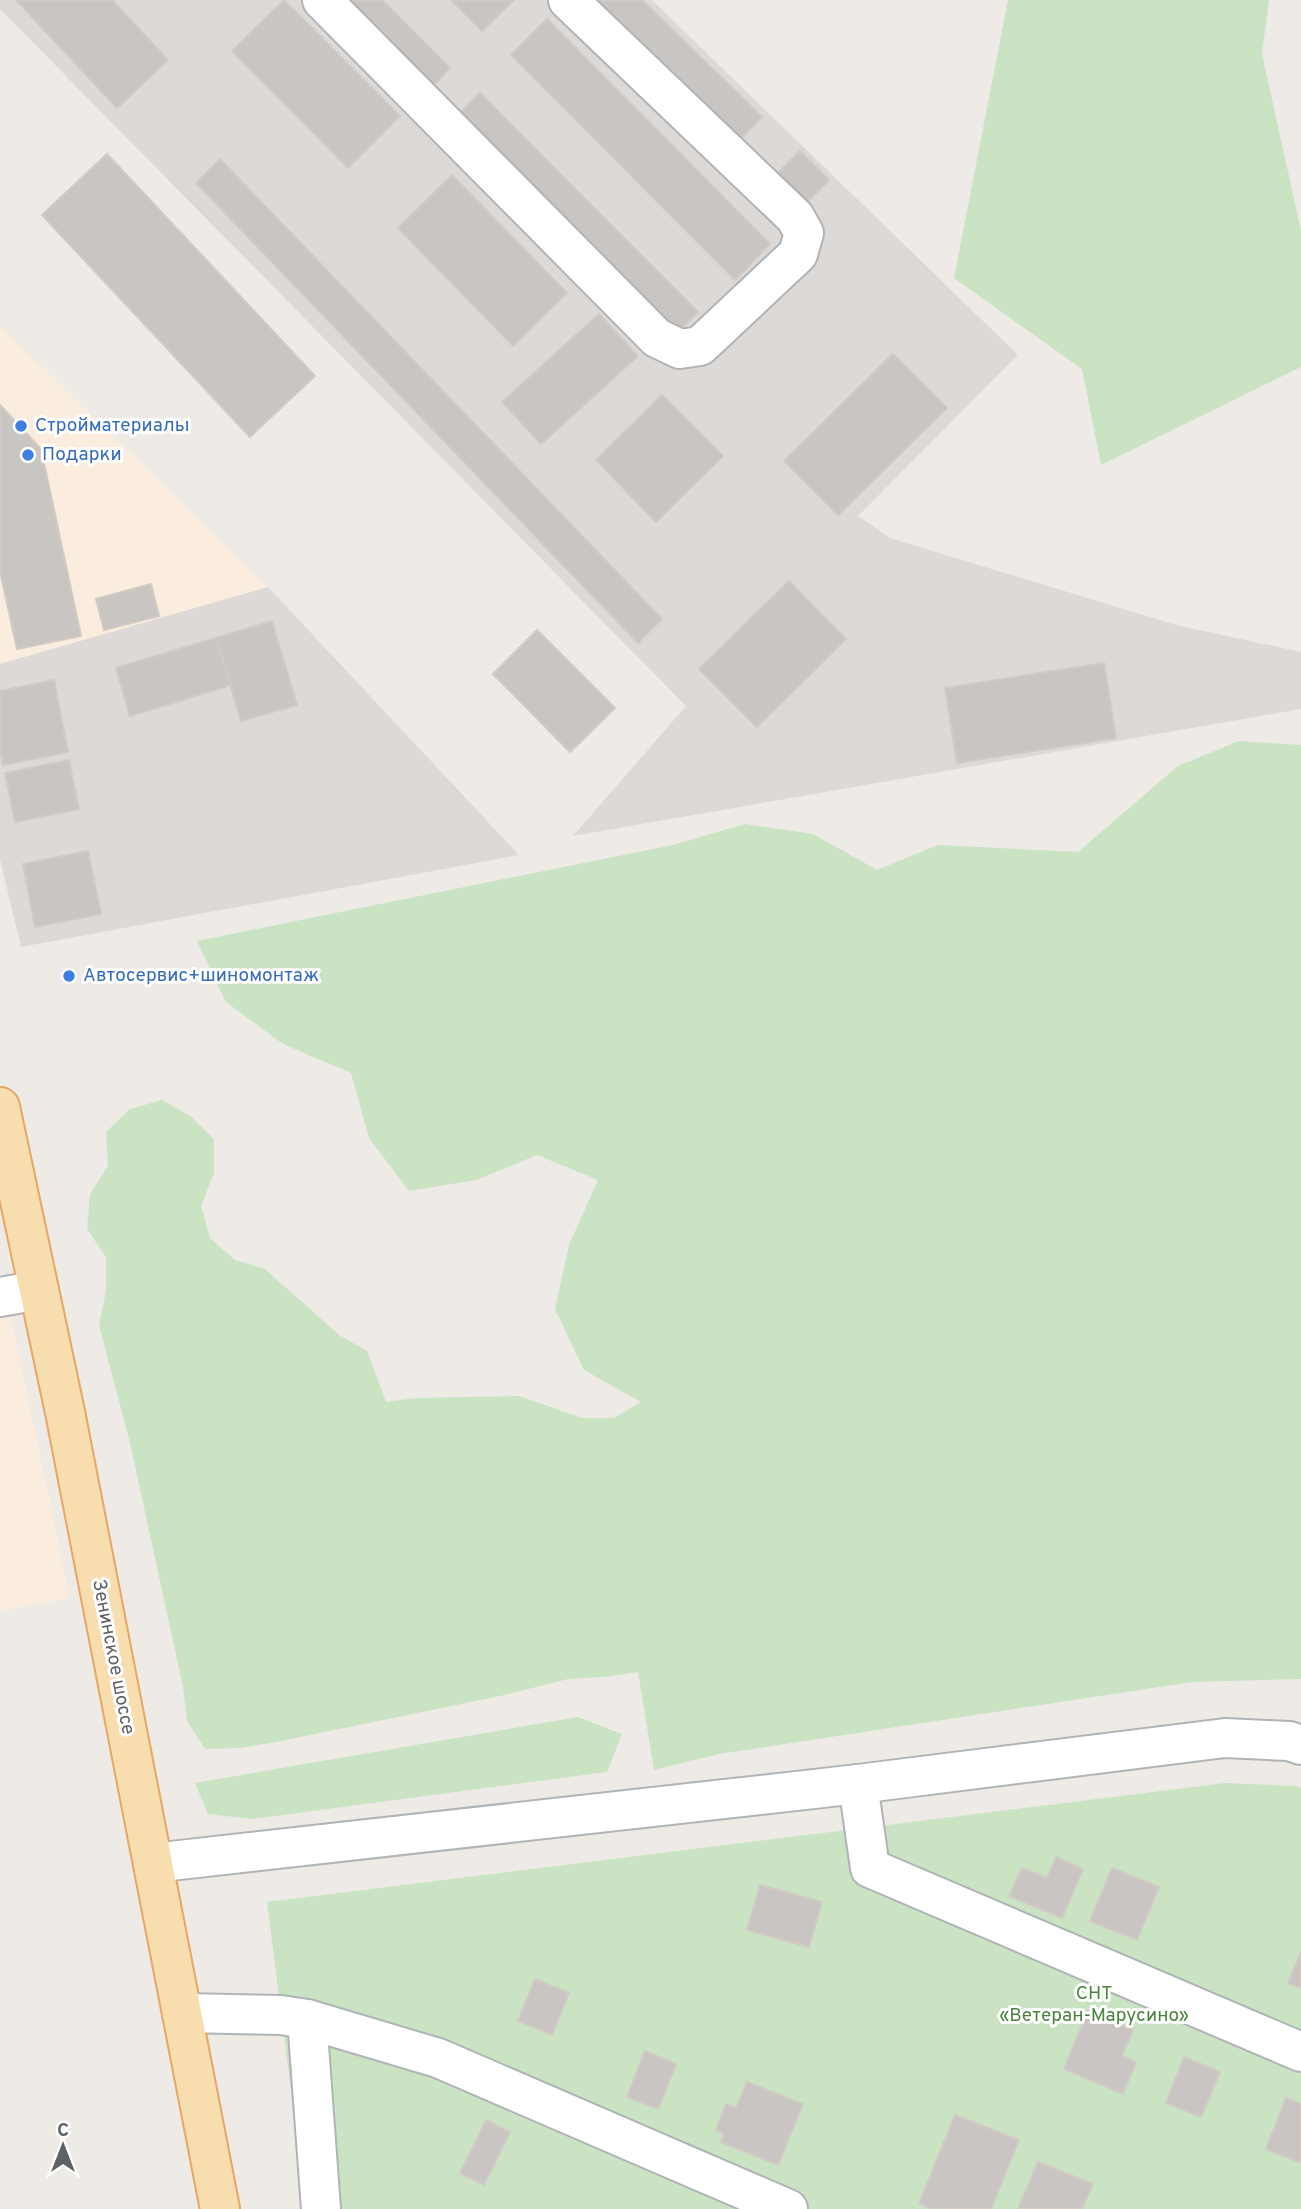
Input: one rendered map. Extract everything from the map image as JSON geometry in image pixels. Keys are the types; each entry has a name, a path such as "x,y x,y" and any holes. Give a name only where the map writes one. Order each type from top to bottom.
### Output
{"main road":[{"name":"Зенинское шоссе","path":"0,1107 39,1290 220,2209"}],"street":[{"path":"322,0 657,338 680,349 700,346 798,254 804,233 795,217 568,0"},
{"path":"0,1297 39,1290"},
{"path":"153,1863 858,1784 1225,1738 1289,1741 1301,1745"},
{"path":"858,1784 870,1868 1301,2052"},
{"path":"182,2013 281,2015 307,2019 438,2058 788,2209"},
{"path":"307,2019 321,2209"}],"shaded area":[{"path":"0,0 652,0 1018,355 858,516 890,538 1176,625 1301,652 1301,709 573,836 686,706 0,9"},
{"path":"0,326 268,587 0,664"},
{"path":"268,587 519,855 21,947 0,859 0,664"},
{"path":"0,1266 70,1598 0,1611"}],"green space":[{"path":"1008,0 1269,0 1262,54 1301,231 1301,367 1101,465 1082,369 954,278"},
{"path":"1239,741 1301,745 1301,1679 1192,1682 719,1754 654,1770 638,1672 568,1679 500,1696 276,1742 239,1748 205,1749 187,1721 183,1687 130,1443 99,1325 106,1291 106,1257 87,1229 90,1194 108,1166 106,1132 130,1109 162,1100 190,1116 214,1139 214,1173 201,1206 210,1238 235,1260 265,1269 339,1335 367,1351 386,1402 417,1398 519,1396 582,1418 614,1418 641,1402 584,1370 555,1309 569,1245 598,1180 537,1155 476,1180 409,1191 369,1138 351,1073 283,1044 226,1002 197,941 673,845 745,824 813,834 877,870 938,845 1078,852 1178,766"},
{"path":"578,1717 622,1734 607,1772 252,1819 208,1814 195,1783"},
{"name":"СНТ «Ветеран-Марусино»","path":"1225,1783 1301,1788 1301,2209 306,2209 267,1902"}],"building":[{"path":"16,0 112,0 168,60 117,108"},
{"path":"284,0 400,116 348,168 232,51"},
{"path":"340,0 382,0 450,68 429,90"},
{"path":"451,0 514,0 482,31"},
{"path":"596,0 642,0 762,117 737,142"},
{"path":"547,19 770,244 735,280 511,55"},
{"path":"480,93 698,312 678,332 460,113"},
{"path":"800,151 829,180 805,204 776,175"},
{"path":"107,154 315,376 250,437 42,215"},
{"path":"220,159 662,619 638,643 196,183"},
{"path":"452,175 567,293 513,346 398,228"},
{"path":"599,314 638,356 541,444 502,402"},
{"path":"893,354 947,408 838,515 784,461"},
{"path":"662,395 723,456 656,522 596,460"},
{"path":"0,405 41,449 81,636 17,649 0,571"},
{"path":"789,581 846,639 757,727 699,669"},
{"path":"151,584 159,616 104,630 96,599"},
{"path":"272,621 297,705 241,721 216,638"},
{"path":"537,630 615,708 570,752 493,674"},
{"path":"216,638 231,685 130,716 116,668"},
{"path":"1104,663 1116,738 957,763 945,688"},
{"path":"54,680 68,752 3,765 0,751 0,691"},
{"path":"69,760 79,809 15,822 5,773"},
{"path":"88,851 101,914 35,927 23,864"},
{"path":"1056,1857 1083,1869 1062,1918 1009,1896 1022,1868 1047,1878"},
{"path":"1112,1868 1159,1887 1137,1940 1090,1921"},
{"path":"760,1885 822,1902 809,1947 747,1930"},
{"path":"1301,1952 1301,1988 1288,1983"},
{"path":"535,1979 569,1993 552,2035 518,2021"},
{"path":"1088,2011 1133,2030 1122,2056 1136,2062 1123,2094 1064,2069"},
{"path":"645,2051 676,2064 658,2109 627,2097"},
{"path":"1184,2057 1220,2072 1201,2117 1166,2103"},
{"path":"747,2082 803,2104 778,2165 721,2142 724,2134 716,2130 726,2104 736,2108"},
{"path":"1286,2098 1301,2104 1301,2163 1266,2149"},
{"path":"955,2115 1019,2140 991,2209 933,2209 919,2204"},
{"path":"486,2120 510,2132 484,2185 460,2173"},
{"path":"1038,2162 1093,2184 1082,2209 1018,2209"}],"place":[{"name":"Стройматериалы","path":"21,426"},
{"name":"Подарки","path":"28,455"},
{"name":"Автосервис+шиномонтаж","path":"69,976"}]}
